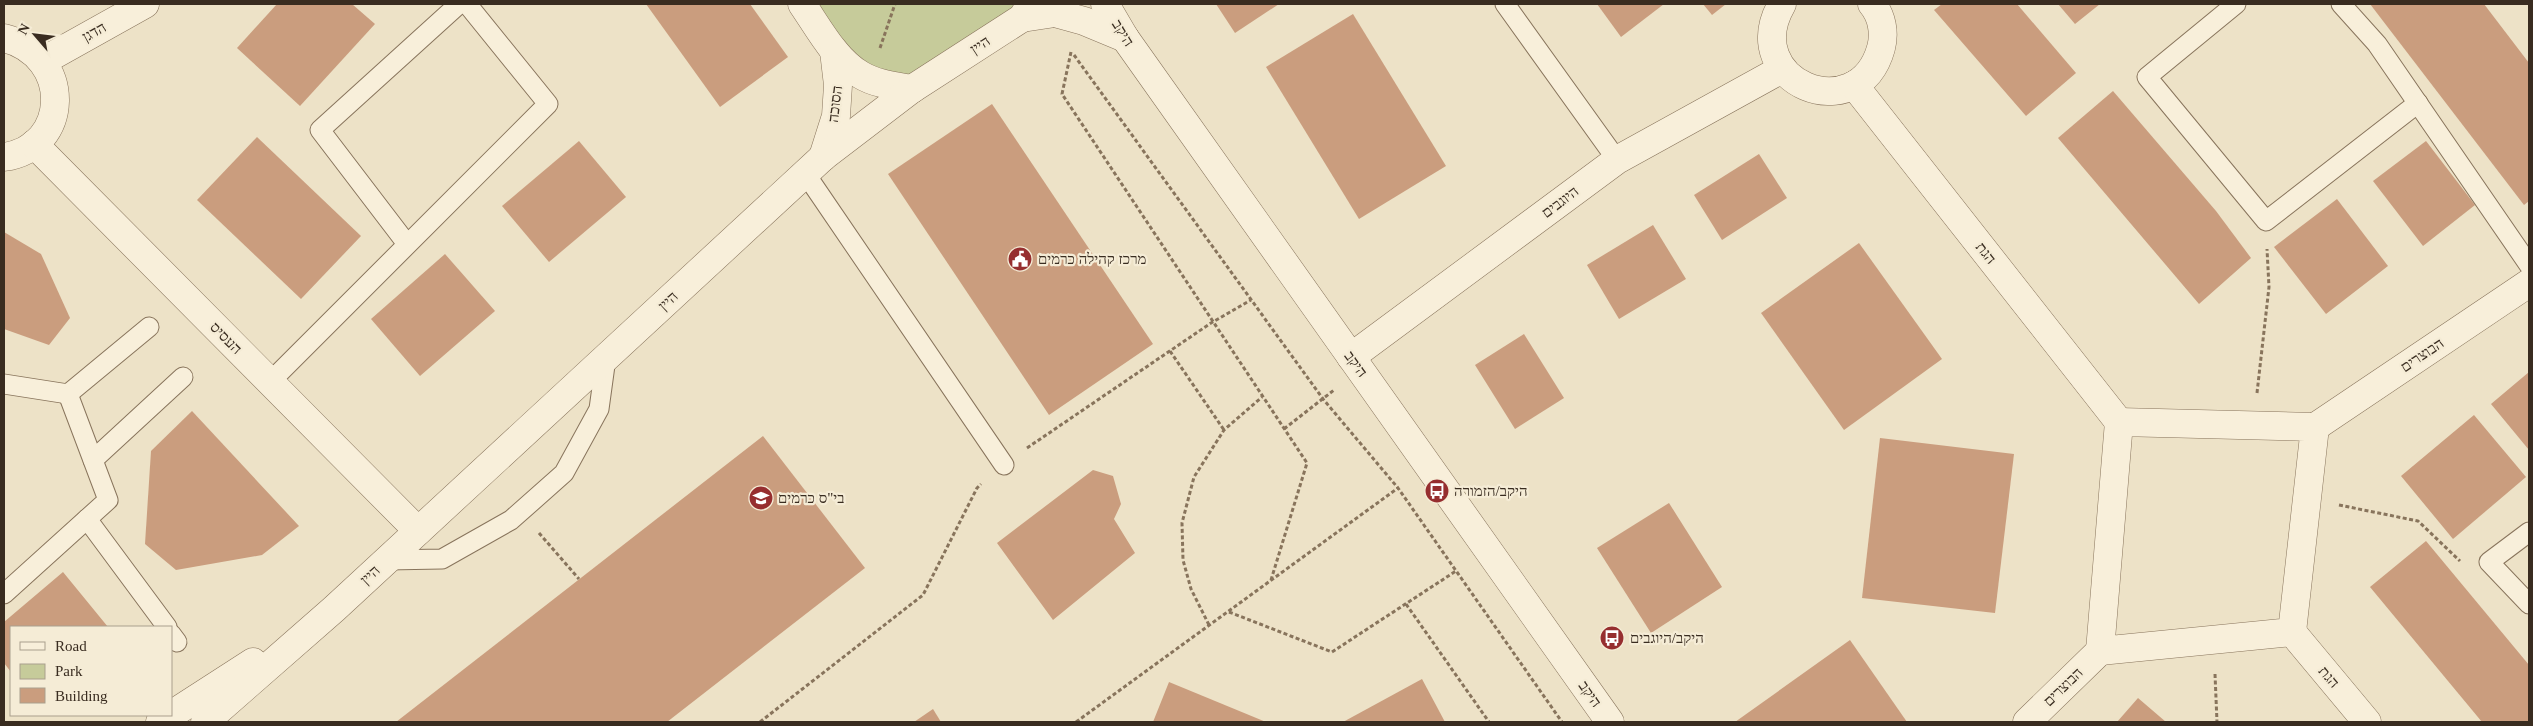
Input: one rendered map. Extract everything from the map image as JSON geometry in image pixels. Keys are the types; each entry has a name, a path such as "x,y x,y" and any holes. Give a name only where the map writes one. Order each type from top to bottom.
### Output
{"street":[{"name":"הדגן","path":"43,61 145,4"},
{"name":"הסוכה","path":"802,4 834,50 860,74 883,84 912,89"},
{"name":"היקב","path":"1105,4 1125,38 1610,722"},
{"path":"1782,4 1776,15 1772,34 1774,52 1782,69 1793,80 1807,88 1823,92 1839,90 1854,85 1868,74 1878,60 1882,43 1882,25 1872,4"},
{"name":"היין","path":"205,722 334,609 814,165 912,89 1026,11 1055,13 1125,38"},
{"path":"4,38 32,49 43,61 52,77 56,95 50,121 34,144 14,155 4,157"},
{"name":"הסוכה","path":"814,165 836,116 838,85 834,50"},
{"name":"היוגבים","path":"1356,364 1617,160 1782,69"},
{"name":"הגת","path":"1854,85 2119,422"},
{"name":"העסיס","path":"34,144 418,531"},
{"name":"הבוצרים","path":"2315,427 2529,283"},
{"path":"2119,422 2254,426 2315,427 2292,632 2100,651 2119,422"},
{"name":"היין","path":"172,714 334,609"},
{"name":"הגת","path":"2292,632 2366,722"},
{"name":"הבוצרים","path":"2026,722 2100,651"}],"lane":[{"path":"407,244 320,130 459,4"},
{"path":"270,382 548,104 467,4"},
{"path":"1506,4 1617,160"},
{"path":"2236,4 2147,77 2266,221 2418,103"},
{"path":"2341,4 2377,44 2529,265"},
{"path":"814,165 1004,464"},
{"path":"4,384 68,394 149,327"},
{"path":"387,560 442,560 512,520 564,473 599,409 606,358"},
{"path":"93,460 183,377"},
{"path":"4,594 108,500 68,394"},
{"path":"87,519 166,626"},
{"path":"2529,532 2489,562 2529,604"}],"path":[{"path":"1073,18 1072,52 1062,94 1211,323 1307,463 1271,580"},
{"path":"1072,52 1323,399 1398,488 1562,722"},
{"path":"2254,426 2269,287 2266,221"},
{"path":"760,722 923,595 977,488 1004,464 1211,323 1251,300"},
{"path":"1170,351 1224,430"},
{"path":"1284,429 1323,399 1356,364"},
{"path":"1209,625 1191,589 1185,567 1182,523 1194,477 1224,430 1262,397"},
{"path":"1076,722 1398,488"},
{"path":"2307,498 2418,521 2461,562 2489,562"},
{"path":"522,510 579,579"},
{"path":"1228,611 1332,652 1456,571"},
{"path":"1406,604 1489,722"},
{"path":"2213,640 2217,722"}],"green space":[{"path":"802,4 1031,4 912,89 883,84"}],"building":[{"path":"277,4 352,4 375,24 300,106 237,48"},
{"path":"646,4 750,4 788,57 720,107"},
{"path":"1216,4 1279,4 1235,33"},
{"path":"1597,4 1664,4 1621,37"},
{"path":"1703,4 1726,4 1712,15"},
{"path":"1942,4 2017,4 2076,73 2026,116 1934,10"},
{"path":"2058,4 2100,4 2075,24"},
{"path":"2370,4 2484,4 2529,63 2529,201 2524,205"},
{"path":"1353,14 1446,166 1359,219 1266,67"},
{"path":"2113,91 2216,211 2251,258 2199,304 2058,138"},
{"name":"מרכז קהילה כרמים","path":"992,104 1153,344 1049,415 888,174"},
{"path":"257,137 361,236 301,299 197,200"},
{"path":"579,141 626,197 549,262 502,206"},
{"path":"2426,141 2475,205 2423,246 2373,181"},
{"path":"1759,154 1787,198 1722,240 1694,195"},
{"path":"2337,199 2388,266 2326,314 2274,247"},
{"path":"1653,225 1686,279 1619,319 1587,265"},
{"path":"4,232 41,254 70,318 49,345 4,329"},
{"path":"1859,243 1942,359 1844,430 1761,313"},
{"path":"445,254 495,311 420,376 371,319"},
{"path":"1524,334 1564,398 1515,429 1475,365"},
{"path":"2529,372 2529,450 2491,404"},
{"path":"192,411 299,526 262,555 176,570 145,544 151,451"},
{"path":"2474,415 2526,477 2453,539 2401,476"},
{"path":"763,436 865,568 667,722 396,722"},
{"path":"1880,438 2014,454 1995,613 1862,598"},
{"path":"1093,470 1113,476 1121,504 1114,519 1135,553 1053,620 997,543"},
{"path":"1669,503 1722,587 1651,633 1597,548"},
{"path":"2426,541 2529,665 2529,722 2482,722 2370,587"},
{"path":"63,572 107,626 10,626 10,671 4,663 4,622"},
{"path":"1850,640 1907,722 1735,722"},
{"path":"1422,679 1445,722 1343,722"},
{"path":"1169,682 1266,722 1153,722"},
{"path":"2138,698 2166,722 2117,722"},
{"path":"933,709 941,722 914,722"}],"place":[{"name":"מרכז קהילה כרמים","path":"1020,259"},
{"name":"היקב/הזמורה","path":"1437,491"},
{"name":"בי\"ס כרמים","path":"761,498"},
{"name":"היקב/היוגבים","path":"1612,638"}]}
